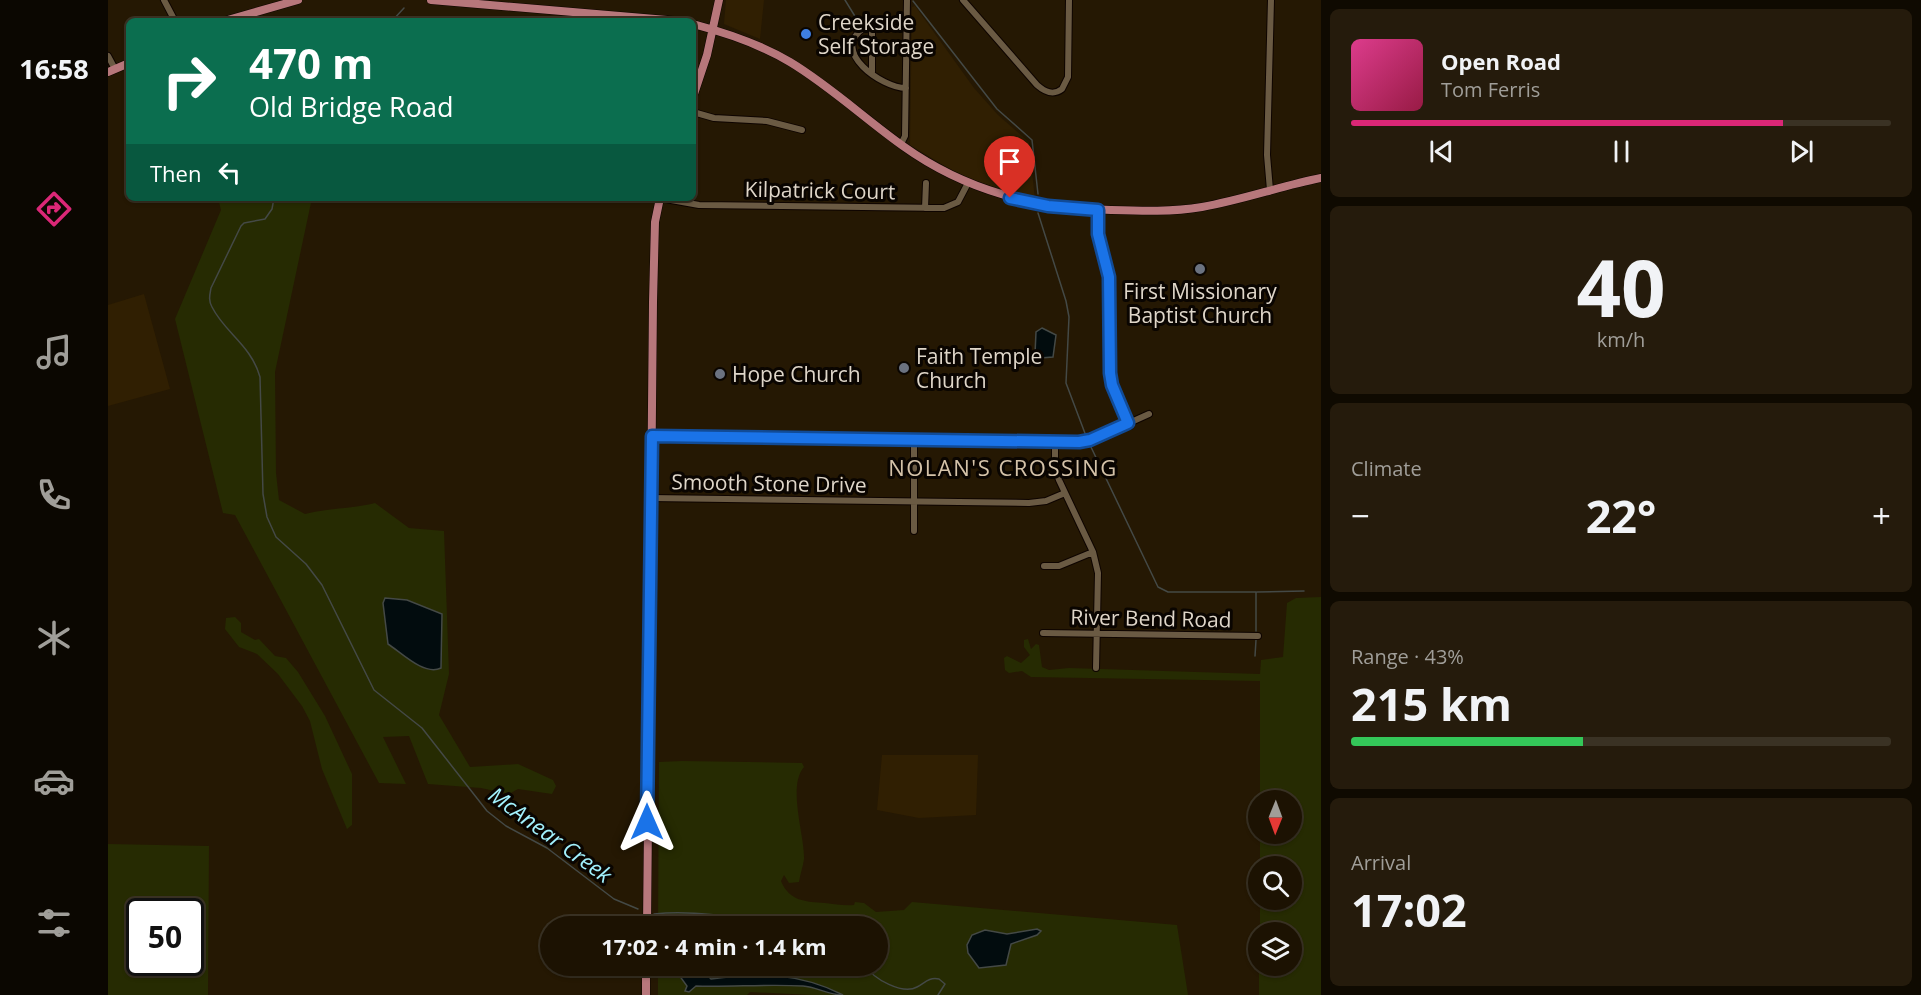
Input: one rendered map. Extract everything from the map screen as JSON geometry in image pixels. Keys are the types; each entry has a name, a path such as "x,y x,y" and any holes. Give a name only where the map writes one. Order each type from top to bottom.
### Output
{"main road":[{"path":"235,18 298,0"},
{"path":"431,0 644,18"},
{"path":"696,87 713,30 719,0"},
{"path":"696,25 752,43 790,62 937,168 968,183 1030,203 1098,210 1185,209 1321,178"},
{"path":"112,71 126,64"},
{"path":"646,916 654,255 660,201"},
{"path":"646,976 646,995"}],"street":[{"path":"164,0 173,18"},
{"path":"901,144 905,136 908,0"},
{"path":"963,0 1037,85 1044,91 1054,93 1062,89 1068,77 1069,0"},
{"path":"1270,190 1267,155 1271,0"},
{"path":"906,88 889,86 854,58 852,48 860,31 872,27 907,28"},
{"path":"872,27 872,72"},
{"path":"108,56 112,71"},
{"path":"696,113 714,118 767,121 802,130"},
{"path":"925,208 926,183"},
{"name":"Kilpatrick Court","path":"677,201 699,205 925,208 954,206 968,183"},
{"path":"1098,210 1098,234 1109,277 1110,373 1112,385 1129,425"},
{"path":"652,436 1090,440 1129,425 1149,414"},
{"path":"914,439 914,531"},
{"path":"1055,441 1055,468 1093,552 1098,573 1096,668"},
{"name":"Smooth Stone Drive","path":"650,498 1029,503 1046,501 1065,493"},
{"path":"1044,566 1059,566 1093,552"},
{"name":"River Bend Road","path":"1043,633 1258,636"}],"shaded area":[{"path":"726,0 764,0 760,39 724,24"},
{"path":"915,6 974,88 998,115 1029,142 1035,200 1000,191 960,175 910,145 912,7"},
{"path":"144,294 170,389 108,406 108,305"},
{"path":"1042,328 1056,335 1053,357 1040,358 1035,354 1036,332"},
{"path":"385,598 407,600 442,614 441,668 434,670 420,666 388,644 383,603"},
{"path":"882,755 978,755 976,815 919,818 877,810"},
{"path":"1037,929 1041,931 1037,935 1011,944 1006,965 979,968 968,953 967,945 972,935 985,930 1007,934"},
{"path":"680,976 708,976 711,979 737,976 779,976 811,982 843,995 790,985 696,986 689,992 685,991 687,986"}],"green space":[{"path":"319,17 392,18 319,18"},
{"path":"219,201 311,201 275,372 276,473 279,500 305,514 375,503 409,528 444,531 449,674 439,715 470,767 518,764 553,780 556,786 552,794 518,789 509,794 481,788 428,784 409,736 383,737 406,784 379,783 235,515 223,513 175,319 221,210","holes":["385,598 407,600 442,614 441,668 425,669 388,644"]},
{"path":"1321,597 1321,995 1259,995 1259,976 1302,976 1302,922 1260,922 1260,910 1302,910 1302,856 1260,856 1260,844 1302,844 1302,790 1260,790 1260,681 1031,677 1022,671 1009,673 1005,670 1004,658 1007,656 1021,663 1030,655 1024,647 1024,640 1028,639 1031,649 1036,644 1039,645 1042,667 1049,670 1069,668 1260,674 1261,660 1283,657 1287,603 1296,598"},
{"path":"235,617 241,623 241,632 255,640 259,639 275,656 286,658 298,672 325,716 352,774 352,825 347,829 322,769 310,721 302,706 278,674 257,654 239,647 225,629 226,618"},
{"path":"659,762 802,763 804,767 799,775 797,798 804,862 799,882 789,883 784,875 781,881 789,893 799,899 843,905 854,905 855,902 864,903 876,912 904,910 912,902 1177,925 1188,995 811,995 750,992 747,995 658,995 658,976 888,976 888,916 658,916"},
{"path":"108,844 209,846 208,995 108,995"}],"waterway":[{"path":"845,0 861,26"},
{"path":"913,1 997,109 1032,140 1038,194"},
{"name":"McAnear Creek","path":"395,18 404,8"},
{"name":"McAnear Creek","path":"273,201 272,209 265,219 244,223 241,226 211,288 210,297 217,316 251,356 260,377 263,494 267,517 276,537 306,564 322,585 374,690 422,728 487,811 506,826 547,848 614,899 638,909"},
{"path":"1038,213 1066,301 1069,317 1066,383 1086,436"},
{"path":"1090,445 1158,587 1168,592 1256,592 1256,631"},
{"path":"1257,592 1304,591"},
{"path":"1255,656 1256,640"},
{"name":"McAnear Creek","path":"654,914 728,916"},
{"name":"McAnear Creek","path":"875,976 904,989 911,989 929,980 939,979 945,984 938,995"}],"place":[{"name":"Creekside Self Storage","path":"806,34"},
{"name":"First Missionary Baptist Church","path":"1200,269"},
{"name":"Faith Temple Church","path":"904,368"},
{"name":"Hope Church","path":"720,374"}],"district":[{"name":"NOLAN'S CROSSING","path":"1003,467"}],"route":[{"path":"647,822 652,436 1079,442 1090,440 1128,423 1112,385 1110,373 1109,277 1098,234 1098,210 1048,206 1010,198"}]}
